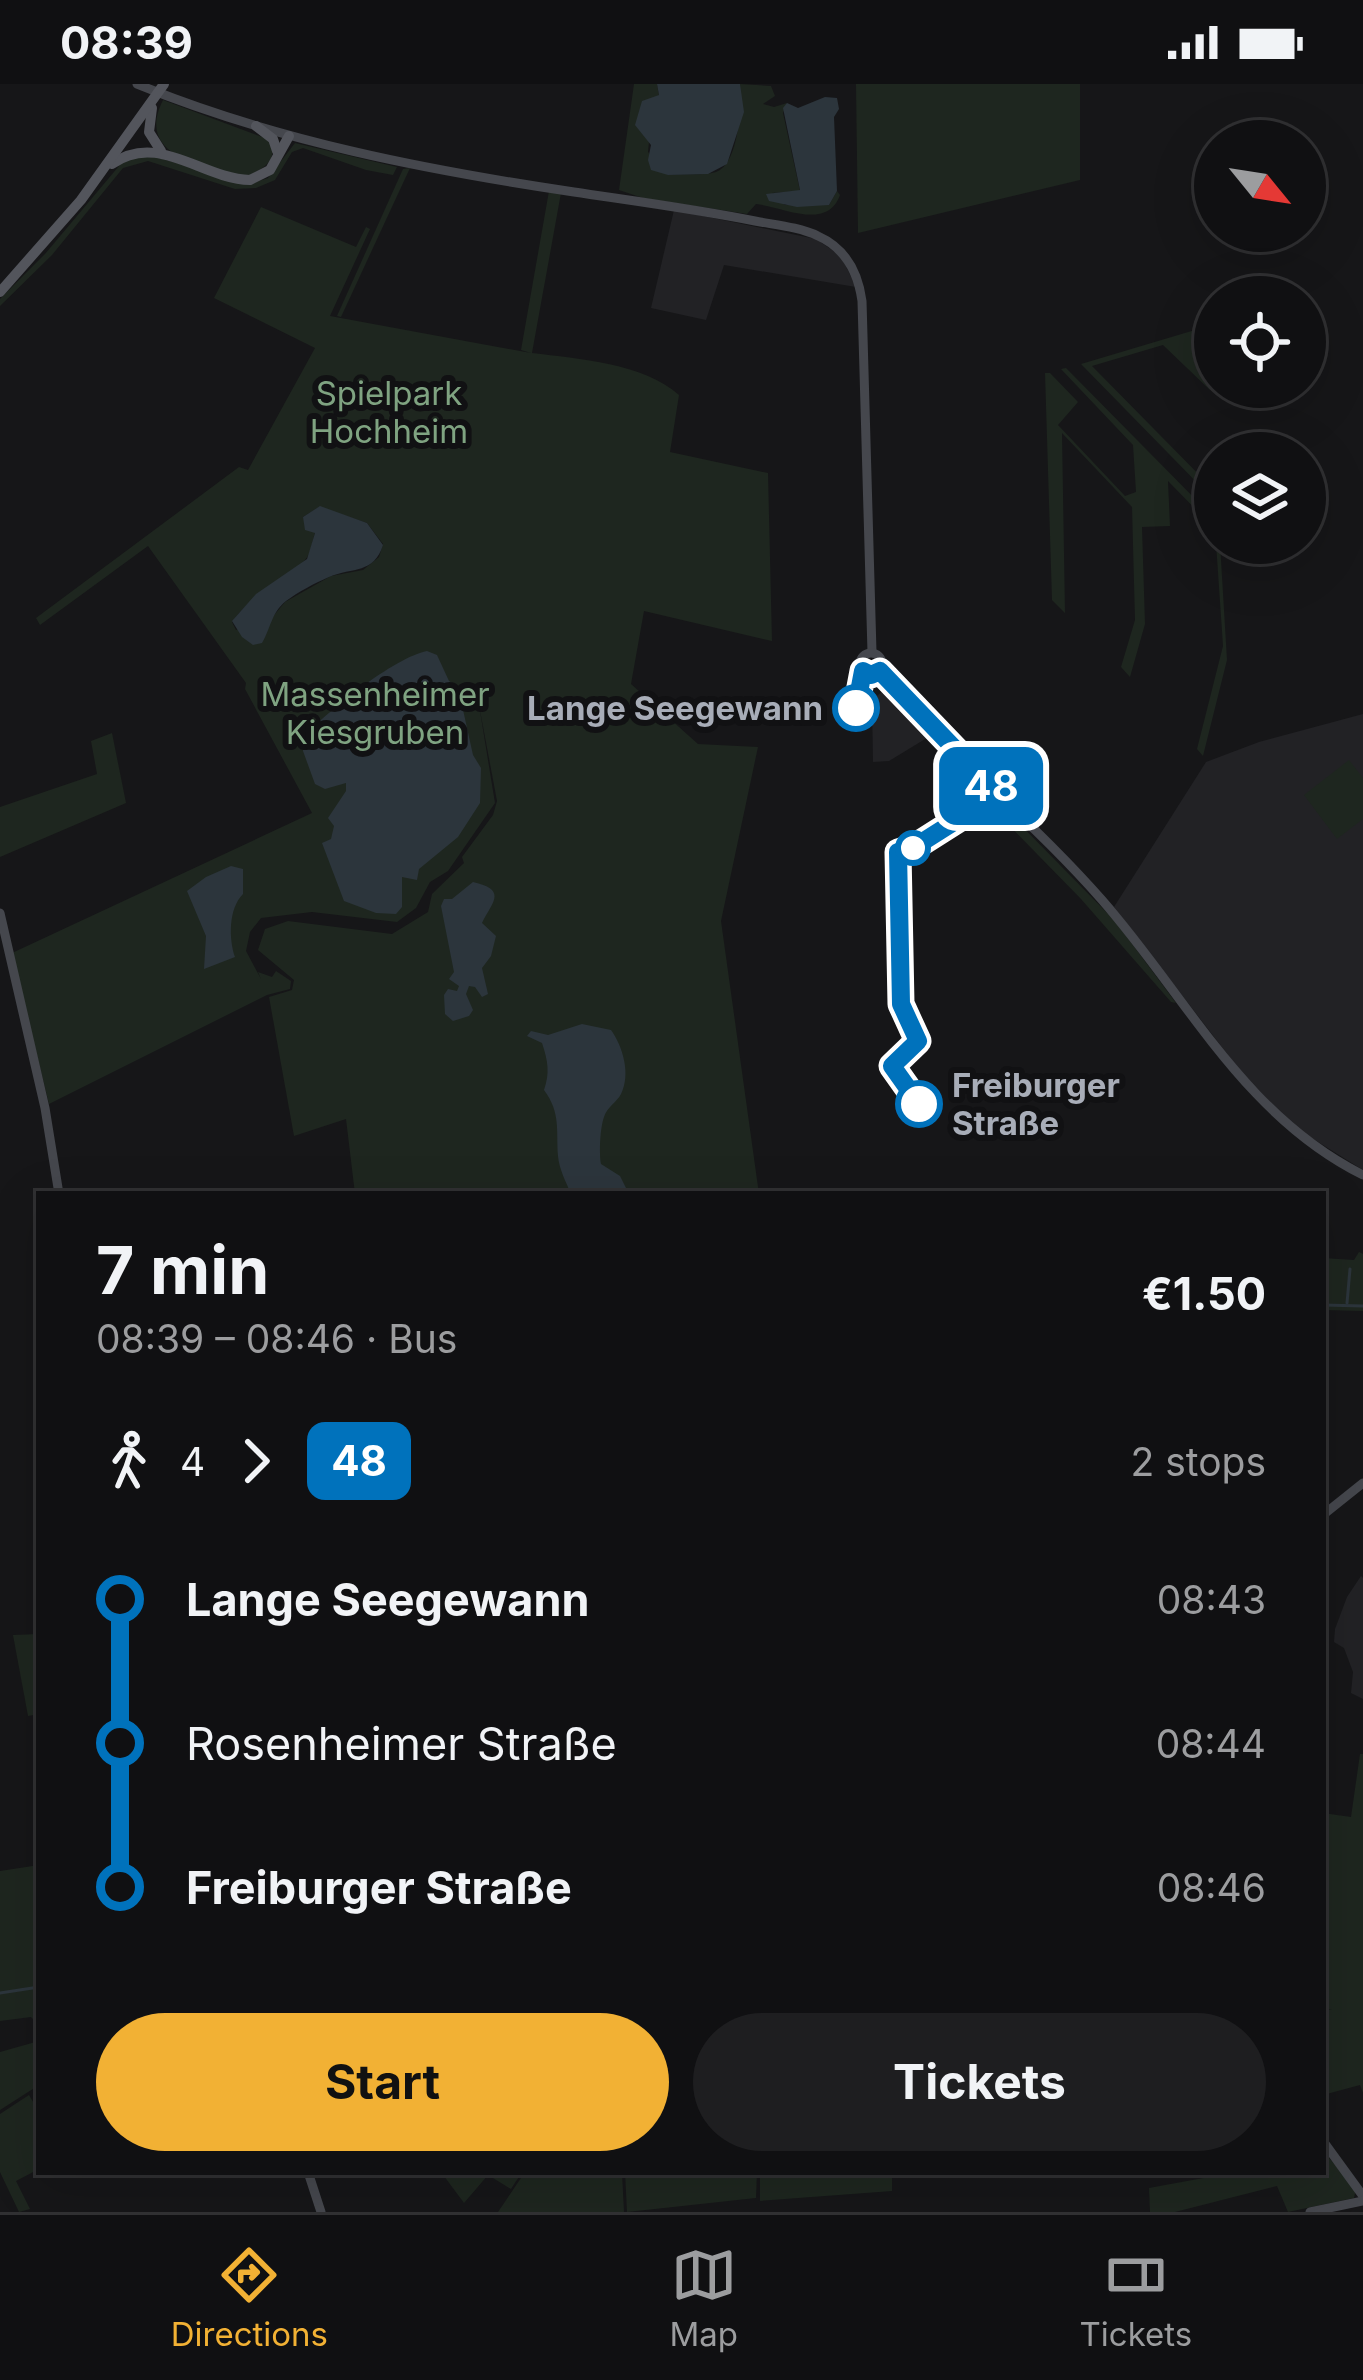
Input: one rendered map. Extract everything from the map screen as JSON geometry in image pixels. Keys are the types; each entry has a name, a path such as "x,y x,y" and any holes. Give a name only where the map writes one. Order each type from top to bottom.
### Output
{"main road":[{"path":"138,85 289,136 374,155 791,228 820,237 843,255 855,273 862,301 872,652"},
{"path":"0,292 105,170 161,88"},
{"path":"161,88 148,128 155,145 169,156"},
{"path":"256,126 273,139 276,156"},
{"path":"105,170 137,151 169,156 245,181 262,176 279,143 289,136"},
{"path":"872,652 862,656 861,668 871,675 880,671"},
{"path":"872,652 881,658 880,671 1102,900 1257,1098 1306,1141 1363,1175"},
{"path":"0,913 45,1108 59,1191"},
{"path":"1326,1513 1363,1484"},
{"path":"1310,2212 1363,2199 1326,2145"},
{"path":"309,2175 320,2208"}],"shaded area":[{"path":"657,84 740,84 744,112 727,164 708,174 668,175 651,170 651,145 635,125 642,101 659,95"},
{"path":"825,97 837,98 839,109 834,117 837,191 829,205 797,207 769,201 766,194 800,190 783,108 787,103 798,108"},
{"path":"674,210 816,239 841,256 856,287 724,265 706,320 651,308"},
{"path":"320,506 367,523 383,545 379,554 368,565 329,577 286,601 262,643 253,645 232,621 256,594 307,559 315,533 305,530 303,517"},
{"path":"427,651 437,655 449,681 458,687 473,755 481,768 480,803 458,837 419,869 417,880 402,877 402,907 396,914 376,913 344,901 322,843 331,839 334,826 328,818 346,791 346,783 325,789 315,784 303,738 362,687 397,663"},
{"path":"883,691 894,694 935,733 889,761 873,762 872,700"},
{"path":"1363,714 1363,1170 1299,1130 1248,1081 1114,907 1206,762 1259,742"},
{"path":"231,866 243,869 243,894 231,925 235,957 204,969 206,936 187,891"},
{"path":"473,882 494,893 482,923 496,936 482,968 488,994 482,997 469,986 466,994 473,1010 453,1021 445,1014 444,995 459,986 449,979 454,972 441,906 444,899 452,899"},
{"path":"582,1024 611,1030 622,1052 624,1086 604,1117 601,1164 620,1176 628,1191 570,1191 558,1156 555,1114 544,1090 546,1056 542,1043 527,1036 531,1031 548,1035"},
{"path":"1361,1576 1363,1699 1351,1693 1353,1672 1344,1648 1334,1642 1347,1597"}],"green space":[{"path":"634,84 657,84 648,152 668,175 711,173 724,166 737,132 740,84 771,86 775,96 763,104 787,103 783,113 800,191 772,193 785,205 829,205 837,191 840,195 834,206 804,214 756,204 747,214 619,190"},
{"path":"856,84 1080,84 1080,180 858,233"},
{"path":"163,100 265,138 272,142 270,159 248,176 178,156 158,135"},
{"path":"295,143 397,167 393,175 366,170 303,148 292,152 275,180 256,188 235,189 148,161 123,168 52,255 0,306 0,299 45,254 124,160 149,155 249,184 268,178"},
{"path":"410,168 341,317 337,316 403,169"},
{"path":"549,191 561,193 532,353 610,364 664,384 679,395 670,452 768,473 772,641 644,611 631,684 698,744 758,747 721,921 759,1191 355,1191 346,1119 294,1136 269,997 292,990 294,980 258,950 265,929 288,921 392,934 428,912 432,894 464,863 462,857 493,815 497,801 479,705 495,803 448,871 430,882 416,908 397,922 312,912 261,918 250,932 246,951 261,979 258,972 272,977 276,971 291,981 290,989 267,995 49,1104 12,953 312,813 245,689 246,683 148,546 40,625 36,618 239,467 248,470 315,348 214,298 261,207 356,247 366,227 370,229 330,316 531,353 521,350","holes":["319,507 367,523 383,544 379,557 363,570 331,576 285,602 270,620 236,630 232,622 240,612 307,557 315,533 303,517"]},
{"path":"1194,330 1194,375 1163,345 1092,366 1194,470 1194,480 1081,364"},
{"path":"1066,368 1194,498 1194,508 1168,481 1170,526 1142,527 1145,624 1130,677 1121,667 1135,620 1132,507 1062,433 1065,613 1052,600 1045,373 1078,402 1058,425 1125,496 1136,492 1133,445 1061,369"},
{"path":"1217,564 1221,564 1227,660 1203,756 1197,749 1223,646"},
{"path":"112,733 126,803 0,857 0,807 97,774 91,741"},
{"path":"1349,760 1363,778 1363,819 1337,839 1304,795"},
{"path":"1002,806 1115,921 1176,1003 991,807"},
{"path":"1359,1252 1363,1254 1363,1311 1326,1310 1326,1258 1354,1260"},
{"path":"36,1634 36,1715 28,1716 13,1635"},
{"path":"1363,1754 1363,2093 1360,2085 1326,2094 1326,2010 1332,2010 1326,2009 1326,1813 1351,1817"},
{"path":"36,1865 36,2022 31,2017 0,2021 0,1871"},
{"path":"36,2042 36,2087 0,2110 0,2052"},
{"path":"29,2095 36,2107 36,2171 16,2181 30,2209 19,2212 0,2172 0,2114"},
{"path":"1326,2154 1356,2189 1354,2198 1288,2212 1277,2186 1175,2212 1150,2212 1149,2188 1220,2175 1326,2175"},
{"path":"443,2175 488,2175 464,2203"},
{"path":"488,2175 520,2175 511,2189"},
{"path":"523,2175 622,2175 624,2212 498,2212"},
{"path":"625,2175 757,2175 756,2198 627,2212"},
{"path":"760,2175 892,2175 892,2191 760,2201"}],"waterway":[{"path":"1347,1303 1350,1269"},
{"path":"1326,1305 1363,1306"},
{"path":"0,1993 36,1987"}],"bus line":[{"name":"48","path":"856,708 863,671 871,675 880,671 998,794 916,846 898,852 901,1004 918,1041 892,1066 919,1104"}],"place":[{"name":"Lange Seegewann","path":"856,708"},
{"name":"Freiburger Straße","path":"919,1104"}],"park label":[{"name":"Spielpark Hochheim","path":"389,412"},
{"name":"Massenheimer Kiesgruben","path":"375,713"}]}
